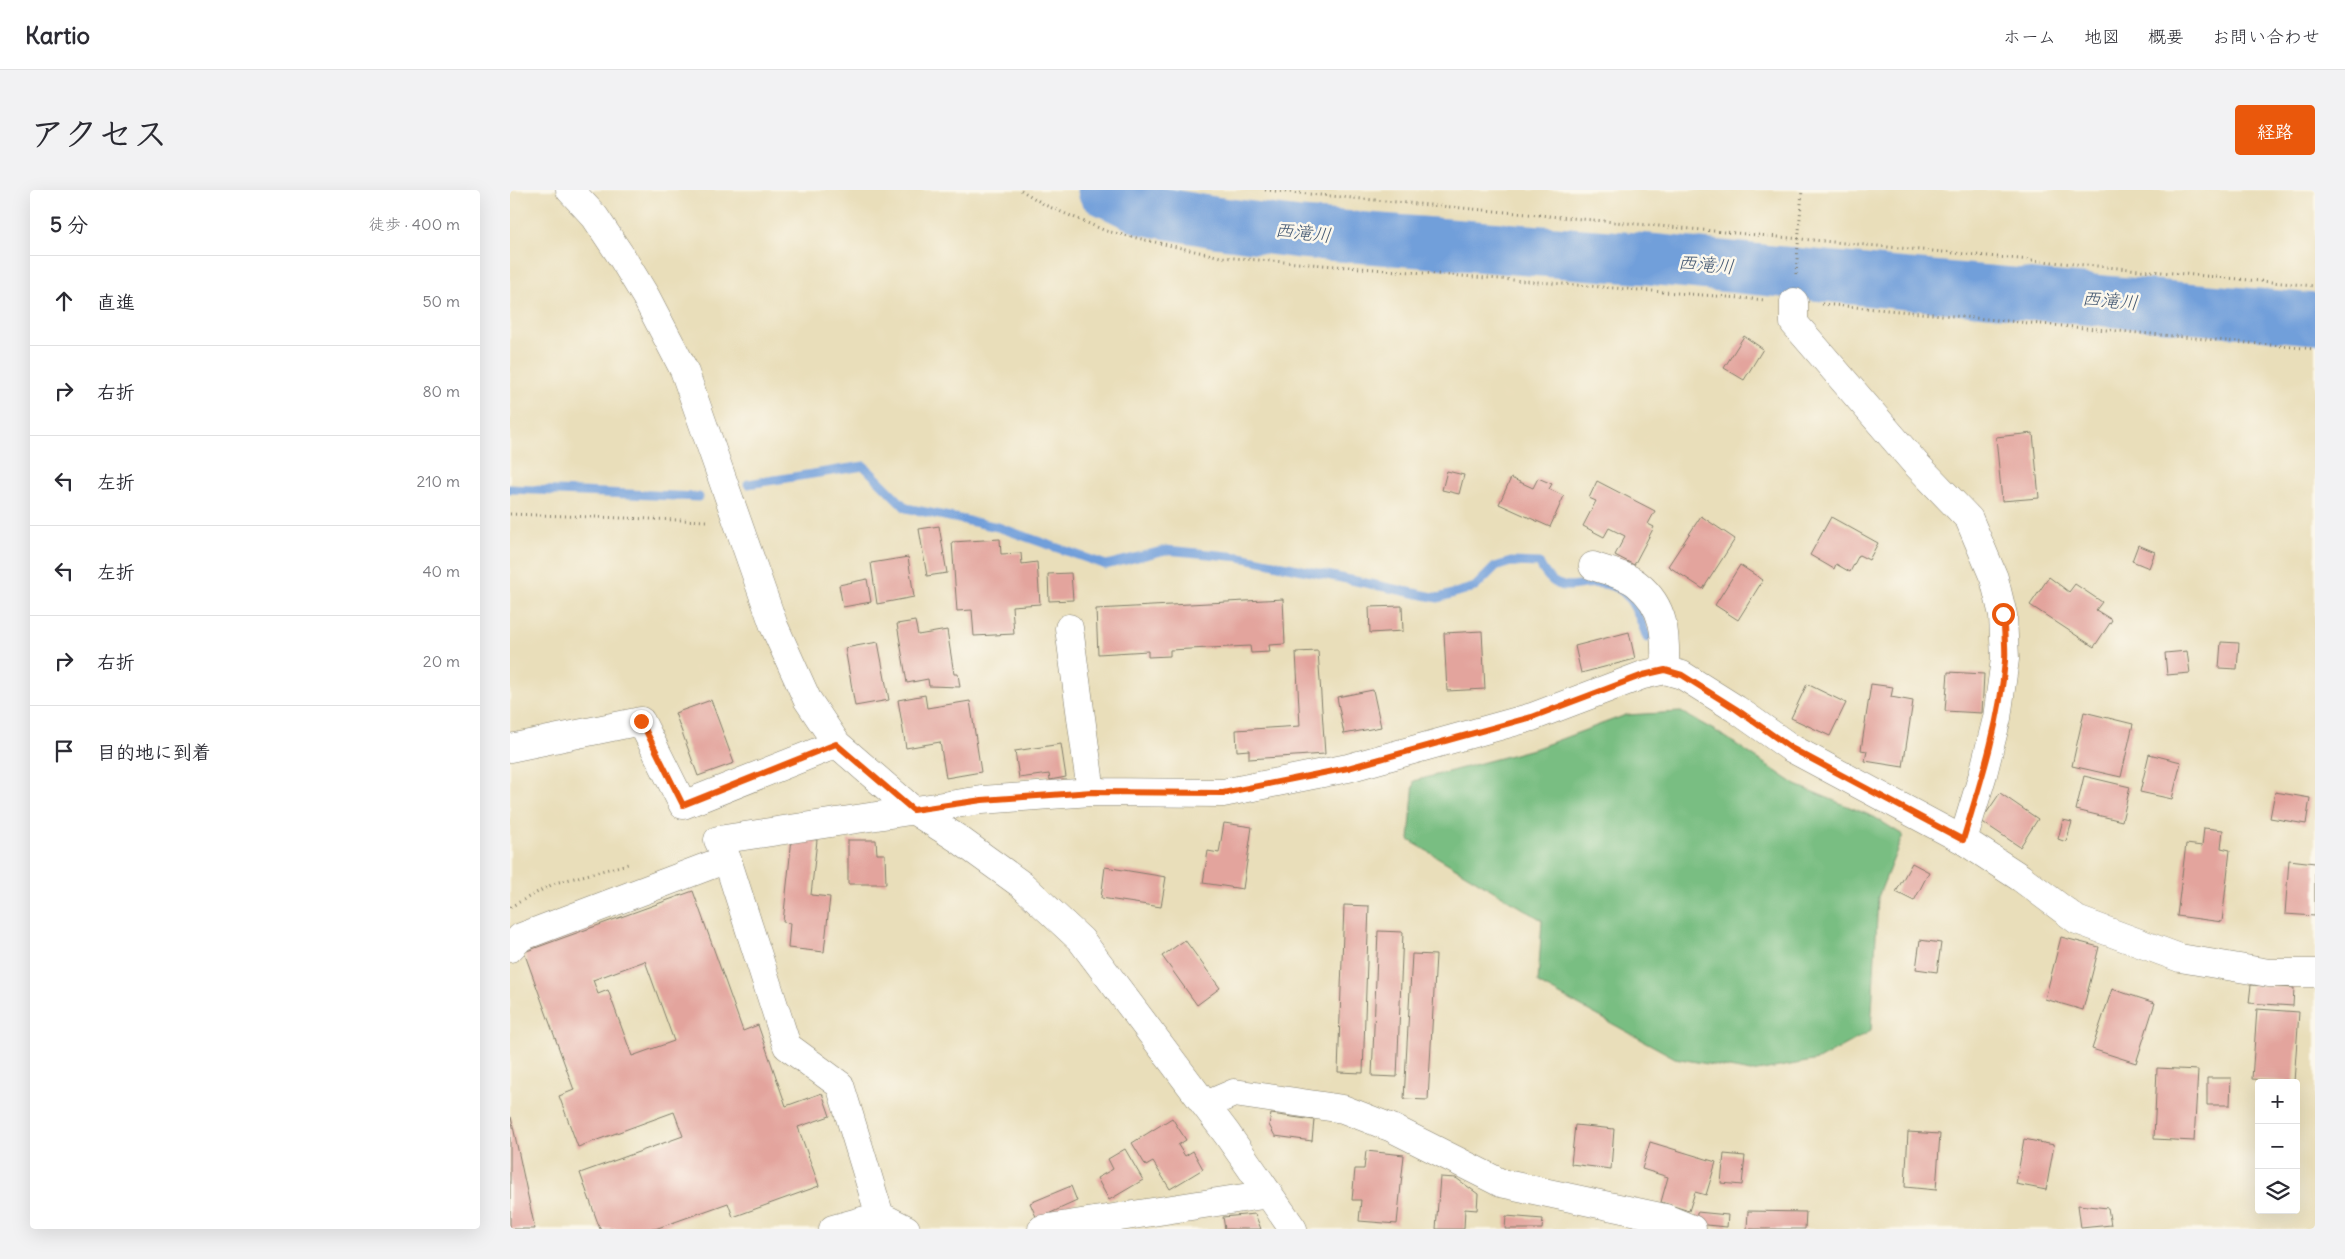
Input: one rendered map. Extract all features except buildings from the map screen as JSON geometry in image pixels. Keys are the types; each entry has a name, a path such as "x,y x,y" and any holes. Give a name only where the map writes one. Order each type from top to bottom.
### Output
{"street":[{"path":"570,190 594,217 623,259 646,297 684,370 774,626 807,699 836,744 913,810 957,838 1022,885 1081,940 1206,1105 1293,1229"},
{"path":"1794,302 1794,322 1915,464 1969,519 1994,578 2003,614 2005,659 1997,718 1983,774 1963,840"},
{"path":"1593,566 1636,584 1656,607 1666,635 1665,670"},
{"path":"1069,628 1092,792"},
{"path":"880,1216 840,1084 787,1046 727,859 718,840 982,800 1092,792 1223,793 1348,768 1532,717 1643,675 1665,670 1682,675 1736,709 1791,748 1963,840 2021,878 2077,920 2180,958 2269,973 2315,973"},
{"path":"510,748 641,721 683,805 836,744"},
{"path":"510,948 521,937 727,859"},
{"path":"1206,1105 1234,1093 1343,1109 1392,1128 1501,1183 1665,1218 1692,1229"},
{"path":"1042,1229 1269,1194"},
{"path":"833,1229 880,1216 906,1229"}],"path":[{"path":"1021,190 1045,205 1106,231 1221,257 1794,302 2315,349"},
{"path":"1266,190 2315,286"},
{"path":"1797,257 1802,190"},
{"path":"510,514 738,523"},
{"path":"510,907 555,884 632,863"}],"green space":[{"path":"1681,712 1721,734 1796,785 1874,817 1903,835 1878,897 1871,1031 1818,1060 1751,1072 1675,1058 1538,983 1542,920 1409,840 1414,781 1537,748 1626,715"}],"waterway":[{"name":"西滝川","path":"1103,190 1145,210 1214,222 1300,233 1649,259 1896,283 2315,319"},
{"path":"748,484 864,466 906,508 998,527 1106,565 1166,550 1240,557 1438,598 1475,587 1495,567 1511,562 1539,563 1554,582 1562,585 1597,583 1618,588 1633,604 1647,638"},
{"path":"510,489 699,497"}],"route":[{"path":"641,721 683,805 836,744 913,810 982,800 1092,792 1223,793 1348,768 1532,717 1643,675 1665,670 1682,675 1736,709 1791,748 1963,840 1983,774 1997,718 2005,659 2003,614"}]}
